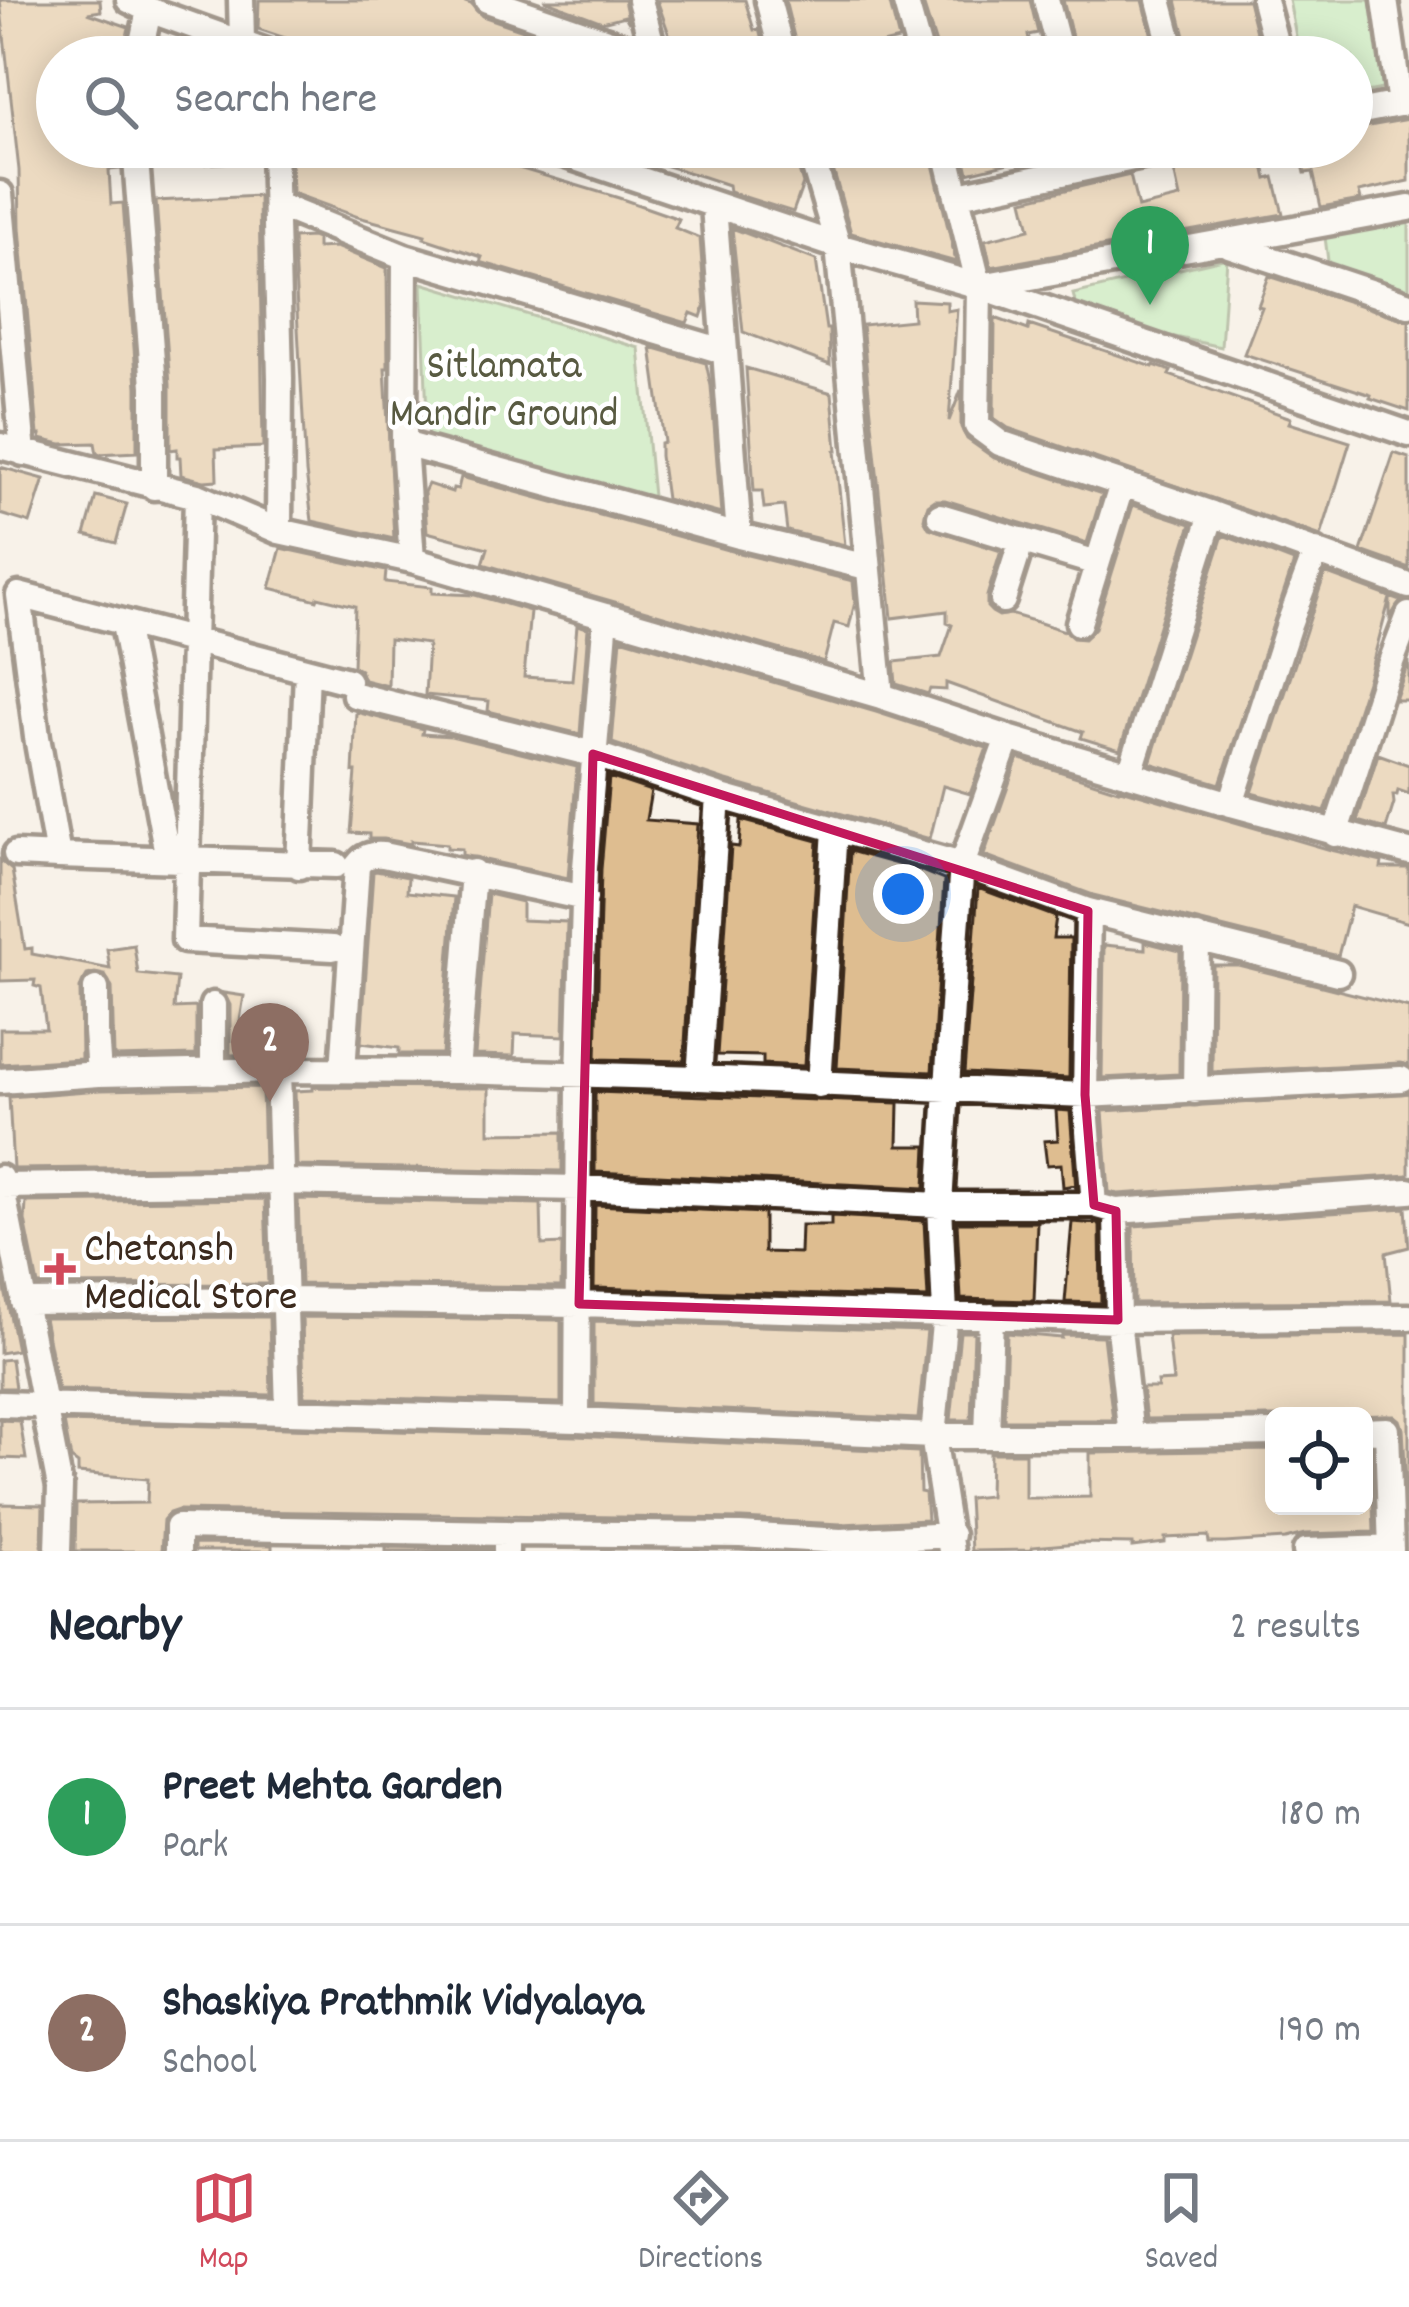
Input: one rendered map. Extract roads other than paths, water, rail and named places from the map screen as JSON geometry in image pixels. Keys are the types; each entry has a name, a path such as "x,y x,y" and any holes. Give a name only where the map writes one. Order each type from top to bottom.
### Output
{"street":[{"path":"241,0 242,36"},
{"path":"487,0 525,7 600,36"},
{"path":"640,0 649,36"},
{"path":"768,0 777,36"},
{"path":"905,0 915,36"},
{"path":"1046,0 1055,36"},
{"path":"1159,0 1168,36"},
{"path":"1264,0 1273,36"},
{"path":"1373,109 1404,103 1385,0"},
{"path":"139,36 139,5 228,36"},
{"path":"137,168 154,386 154,487"},
{"path":"275,168 279,531"},
{"path":"604,168 838,246 979,286 1409,434"},
{"path":"815,168 838,246 881,696"},
{"path":"951,168 979,286 977,426 1000,443 1409,586"},
{"path":"958,195 1050,168"},
{"path":"0,194 12,449 196,496 279,531 412,560 1231,804 1409,852"},
{"path":"277,206 405,257 723,351"},
{"path":"714,206 739,536"},
{"path":"979,286 1409,208"},
{"path":"1223,243 1409,305"},
{"path":"405,257 404,444 412,560"},
{"path":"404,444 867,567"},
{"path":"1078,623 1122,484"},
{"path":"178,860 194,641 196,496"},
{"path":"1130,773 1212,514"},
{"path":"940,516 1097,563"},
{"path":"1003,600 1022,540"},
{"path":"1231,804 1316,551"},
{"path":"58,856 10,592 308,670 352,688 593,754 718,796 962,866 1088,911 1338,973"},
{"path":"1335,834 1409,615"},
{"path":"577,1420 585,898 606,616"},
{"path":"124,624 178,860 185,940 332,948"},
{"path":"299,866 308,670"},
{"path":"178,1551 178,1527 287,1541 951,1543 934,1436 945,1314 940,1205 962,866 1008,738"},
{"path":"699,1078 718,796"},
{"path":"819,1085 835,829"},
{"path":"16,854 336,865"},
{"path":"343,1070 357,866 363,858 383,855 585,898"},
{"path":"457,1071 473,872"},
{"path":"1088,911 1085,1094 1105,1208 1130,1436"},
{"path":"1196,1091 1197,937"},
{"path":"96,989 99,1074"},
{"path":"213,1005 213,1072"},
{"path":"278,1070 288,1411"},
{"path":"0,1081 278,1070 457,1071 1085,1094 1401,1079"},
{"path":"58,1551 60,1487 1,1182 578,1188 1105,1208 1409,1191"},
{"path":"23,1302 579,1304 1118,1320 1409,1317"},
{"path":"987,1436 991,1316"},
{"path":"0,1404 577,1420 934,1436 1265,1433"},
{"path":"1306,1551 1391,1549 1387,1430 1373,1431"}],"place":[{"name":"Preet Mehta Garden","path":"1150,305"},
{"name":"Shaskiya Prathmik Vidyalaya","path":"270,1102"},
{"name":"Chetansh Medical Store","path":"60,1269"}],"park label":[{"name":"Sitlamata Mandir Ground","path":"504,386"}]}
